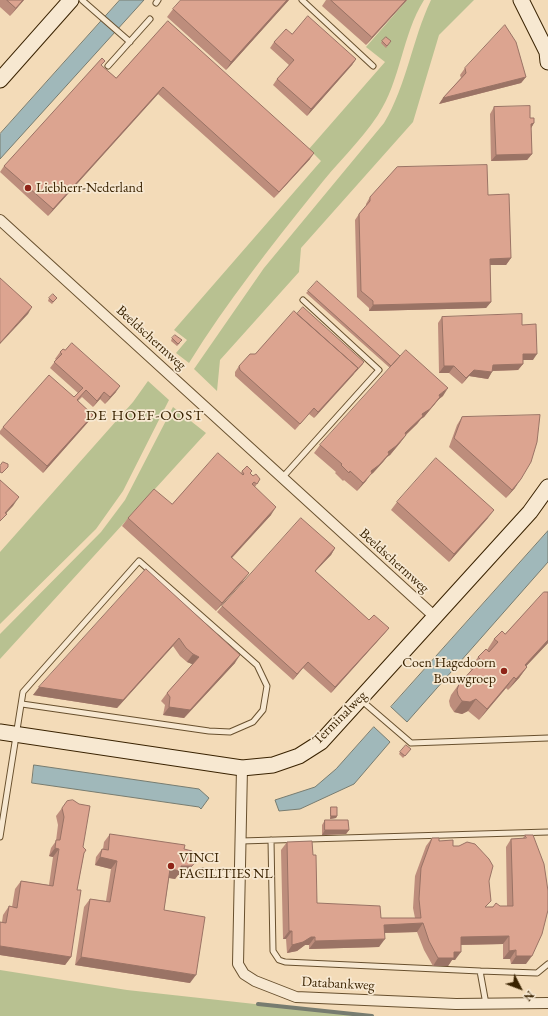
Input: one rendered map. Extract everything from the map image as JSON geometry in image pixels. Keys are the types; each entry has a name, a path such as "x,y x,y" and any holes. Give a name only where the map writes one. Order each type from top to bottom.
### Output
{"street":[{"path":"0,80 70,0"},
{"path":"521,0 548,56"},
{"name":"Beeldschermweg","path":"0,220 434,616"},
{"name":"Terminalweg","path":"0,732 242,768 273,765 299,756 321,742 530,512 548,487"},
{"name":"Databankweg","path":"242,768 238,964 244,974 255,981 296,997 486,1004 548,1003"}],"lane":[{"path":"82,0 130,42"},
{"path":"302,0 373,66"},
{"path":"108,66 150,19"},
{"path":"282,478 379,370 303,300"},
{"path":"0,837 18,734 23,692 139,561 257,665 266,686 263,710 253,722 230,732 209,731 22,704"},
{"path":"360,699 411,743 548,738"},
{"path":"241,841 548,832"},
{"path":"271,840 273,951 279,960 285,962 480,971 537,972 548,964"},
{"path":"202,871 240,876"},
{"path":"480,971 486,1004"}],"green space":[{"path":"407,0 424,0 411,28 392,87 378,115 266,253 234,296 189,363 176,353 187,340 174,330 321,161 309,149 385,62 366,47"},
{"path":"431,0 474,0 439,35 413,122 301,248 299,272 220,360 217,391 194,369 264,268 384,123 398,93 424,15"},
{"path":"148,381 169,400 123,491 96,529 0,624 0,552 133,402"},
{"path":"173,407 206,433 0,659 0,634 101,532 125,500"},
{"path":"0,970 127,990 364,1016 0,1016"}],"water":[{"path":"120,0 144,0 0,159 0,134"},
{"path":"548,531 548,562 407,722 391,707"},
{"path":"374,727 390,742 354,784 300,809 279,811 275,800 315,787 336,769"},
{"path":"34,765 199,789 209,798 201,809 199,807 32,783"}],"building":[{"path":"7,0 23,0 16,8"},
{"path":"181,0 287,0 231,62 173,9"},
{"path":"331,0 406,0 372,37"},
{"path":"308,16 356,59 311,109 277,79 294,60 274,42 286,29 292,34"},
{"path":"168,21 314,153 279,192 163,87 53,209 4,166 102,58 105,61 101,65 116,78"},
{"path":"505,25 516,42 526,77 443,98 466,73 465,68"},
{"path":"386,37 391,41 387,46 382,41"},
{"path":"530,106 530,118 534,118 534,123 531,124 532,154 496,155 494,107"},
{"path":"487,165 488,195 509,194 511,258 490,259 491,302 373,305 373,301 361,291 359,214 370,201 370,197 397,167"},
{"path":"0,278 32,307 0,343"},
{"path":"317,281 400,356 391,366 308,291"},
{"path":"53,294 57,298 53,302 49,298"},
{"path":"303,307 364,362 355,372 358,368 297,314"},
{"path":"294,311 358,368 318,412 314,408 300,424 240,370 239,366 250,354 255,354"},
{"path":"522,314 522,325 536,324 537,354 523,354 523,364 493,365 492,372 474,370 466,378 454,366 444,366 442,317"},
{"path":"175,335 182,340 178,344 172,338"},
{"path":"72,343 120,386 110,397 104,392 97,401 86,390 77,400 93,415 47,466 3,427 49,375 74,397 83,388 54,362 62,354 60,352 63,349 65,350"},
{"path":"406,350 448,388 439,395 440,397 430,409 422,414 423,416 405,433 406,435 388,452 389,454 371,471 372,473 363,483 350,471 349,473 341,465 342,464 320,445"},
{"path":"540,415 537,442 531,462 521,479 512,490 454,438 462,417"},
{"path":"218,453 243,475 244,474 242,471 247,466 252,471 250,473 253,476 256,474 260,479 257,484 254,482 252,484 276,507 231,557 249,573 222,603 128,518 154,489 172,504"},
{"path":"436,458 494,510 454,554 397,502"},
{"path":"3,462 8,464 8,467 2,473 0,472 0,466"},
{"path":"0,480 19,497 0,521"},
{"path":"301,518 335,548 315,571 369,620 374,615 389,628 335,687 308,662 297,674 222,606"},
{"path":"146,569 240,655 190,710 169,707 170,697 167,693 199,657 186,648 179,638 123,700 39,687"},
{"path":"544,592 548,592 548,640 525,665 527,667 516,679 514,677 487,709 476,699 470,702 462,701 457,690 459,684 481,660 478,657 486,649 489,652 498,642 494,639 502,631 505,634"},
{"path":"406,745 411,749 405,756 400,752"},
{"path":"73,800 79,804 90,806 83,847 86,850 84,853 77,890 81,890 71,957 0,946 0,922 6,923 9,906 17,908 21,881 53,886 59,849 55,848 56,840 60,840 64,817 62,808 67,801"},
{"path":"331,807 337,807 337,816 331,816"},
{"path":"325,820 348,820 349,830 325,830"},
{"path":"110,834 185,845 184,849 192,851 196,855 197,860 192,866 181,866 181,871 170,869 164,910 205,917 196,975 81,957 90,899 110,902 117,861 100,857 102,849 108,850"},
{"path":"525,835 533,835 544,864 548,891 548,910 542,934 532,956 516,956 516,950 509,951 509,936 461,937 461,952 454,952 454,958 438,958 429,941 423,923 384,925 385,939 315,941 315,937 311,937 303,942 292,945 292,931 289,931 287,842 312,841 313,855 316,855 317,903 380,906 381,918 421,918 419,899 421,868 432,838 439,838 439,841 453,840 453,846 459,846 467,842 475,844 489,859 493,866 489,881 491,901 485,907 493,907 496,903 500,906 513,906 511,839 526,838"}],"waterway":[{"path":"258,1004 372,1016"}],"place":[{"name":"Liebherr-Nederland","path":"28,188"},
{"name":"Coen Hagedoorn Bouwgroep","path":"504,671"},
{"name":"VINCI FACILITIES NL","path":"171,866"}],"district":[{"name":"DE HOEF-OOST","path":"145,416"}]}
